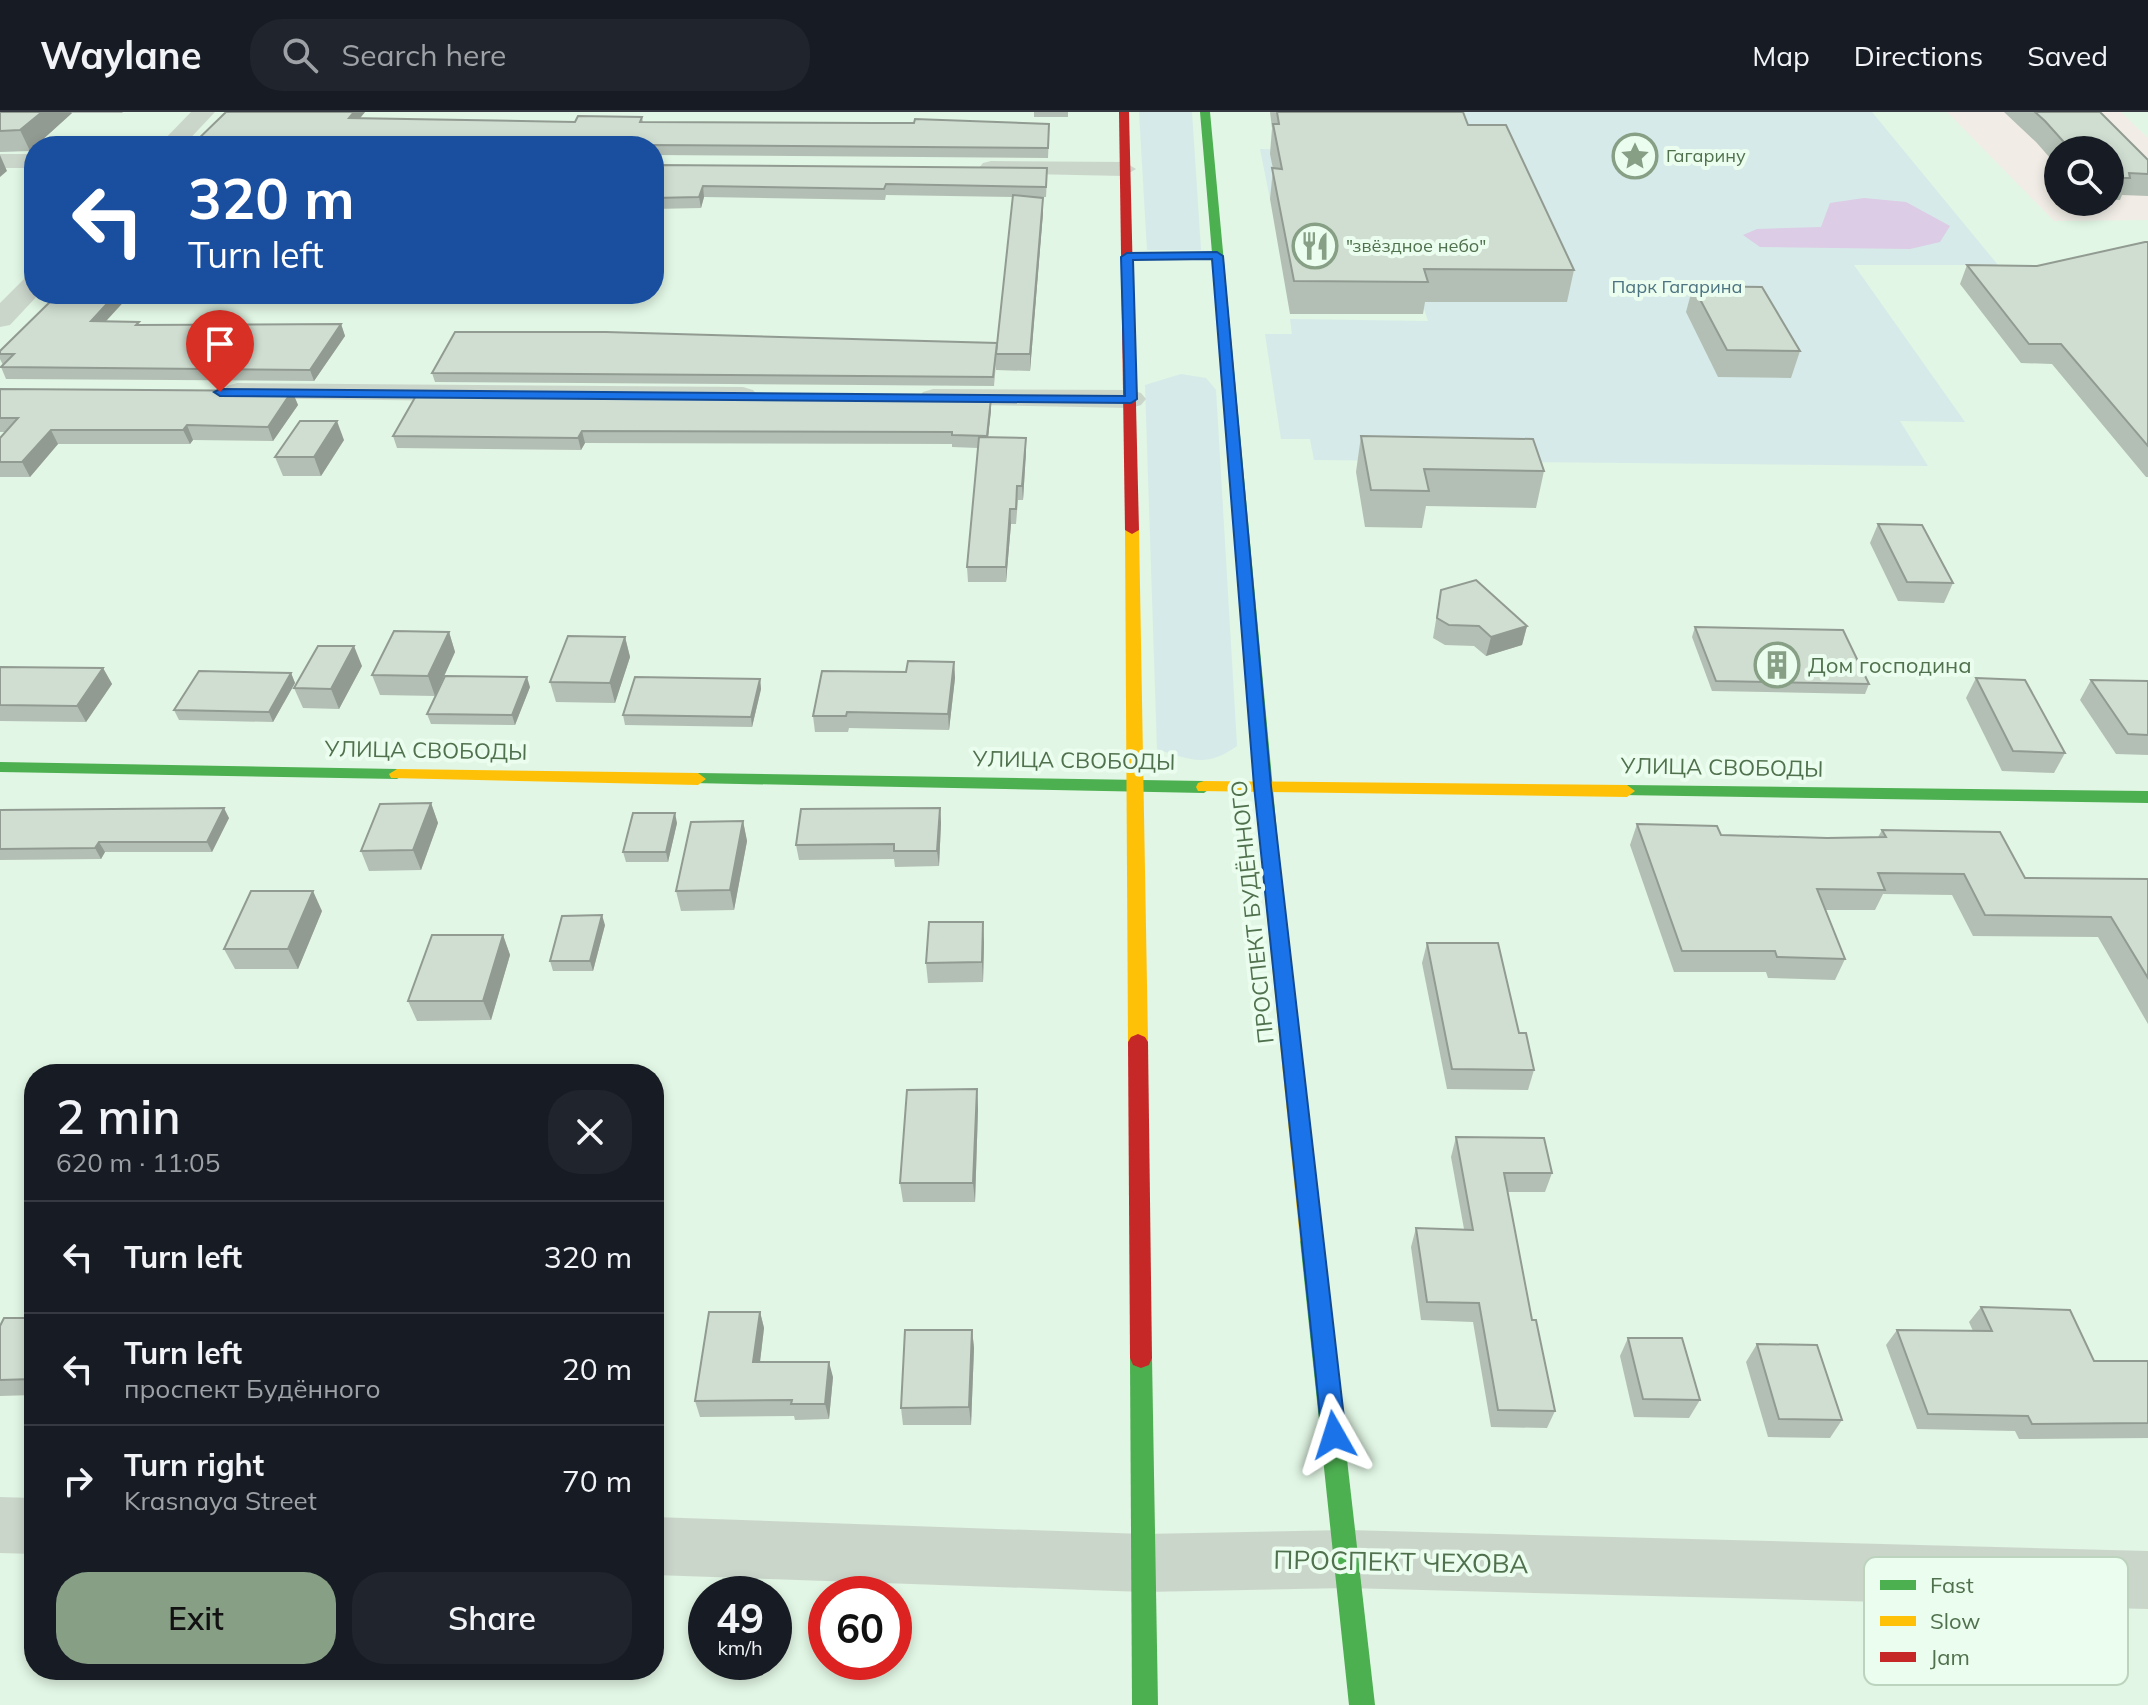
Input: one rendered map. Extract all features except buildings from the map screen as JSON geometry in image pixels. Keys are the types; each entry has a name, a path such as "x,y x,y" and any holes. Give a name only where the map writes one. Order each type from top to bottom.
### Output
{"main road":[{"path":"1124,112 1131,399 1145,1705"},
{"name":"ПРОСПЕКТ БУДЁННОГО","path":"1205,112 1262,786 1362,1705"},
{"path":"1127,257 1217,256"},
{"name":"УЛИЦА СВОБОДЫ","path":"0,767 1134,786 2148,797"}],"street":[{"path":"180,136 204,112"},
{"path":"0,161 24,161"},
{"path":"967,167 1124,169"},
{"path":"0,319 24,294"},
{"path":"207,392 765,397"},
{"path":"908,398 1131,399"},
{"path":"0,1525 24,1526"},
{"name":"ПРОСПЕКТ ЧЕХОВА","path":"664,1546 1144,1563 1347,1559 1864,1573"},
{"name":"ПРОСПЕКТ ЧЕХОВА","path":"2128,1579 2148,1580"}],"shaded area":[{"path":"0,112 2148,112 2148,1705 0,1705"},
{"path":"1947,112 2121,112 2148,138 2148,220 2054,221 2049,216 2124,216 2124,136 2044,136 2044,211"},
{"path":"1864,198 1906,202 1950,226 1940,242 1910,249 1760,247 1743,235 1757,229 1821,227 1830,203"}],"green space":[{"path":"1139,112 1192,112 1201,250 1147,250"},
{"name":"Парк Гагарина","path":"1462,112 1872,112 1998,265 1854,265 1965,422 1900,421 1928,466 1314,460 1310,439 1281,439 1265,334 1292,334 1290,319 1428,321 1388,200 1270,199 1260,149 1477,153"},
{"path":"1181,374 1206,378 1216,390 1237,746 1207,760 1189,759 1157,749 1145,385"}],"traffic: fast":[{"path":"1205,112 1274,897"},
{"path":"1127,257 1217,256"},
{"path":"0,767 397,774"},
{"path":"698,779 1204,787"},
{"path":"1627,791 2148,797"},
{"path":"1311,1240 1362,1705"},
{"path":"1141,1358 1145,1705"}],"traffic: slow":[{"path":"1132,530 1138,1042"},
{"path":"397,774 698,779"},
{"path":"1204,787 1627,791"},
{"path":"1274,897 1311,1240"}],"traffic: jam":[{"path":"1124,112 1132,530"},
{"path":"1138,1042 1141,1358"}],"place":[{"name":"Гагарину","path":"1635,156"},
{"name":"\"звёздное небо\"","path":"1315,246"},
{"name":"Дом господина","path":"1777,665"}],"route":[{"path":"220,392 1131,399 1127,257 1217,256 1262,786 1334,1435"}]}
